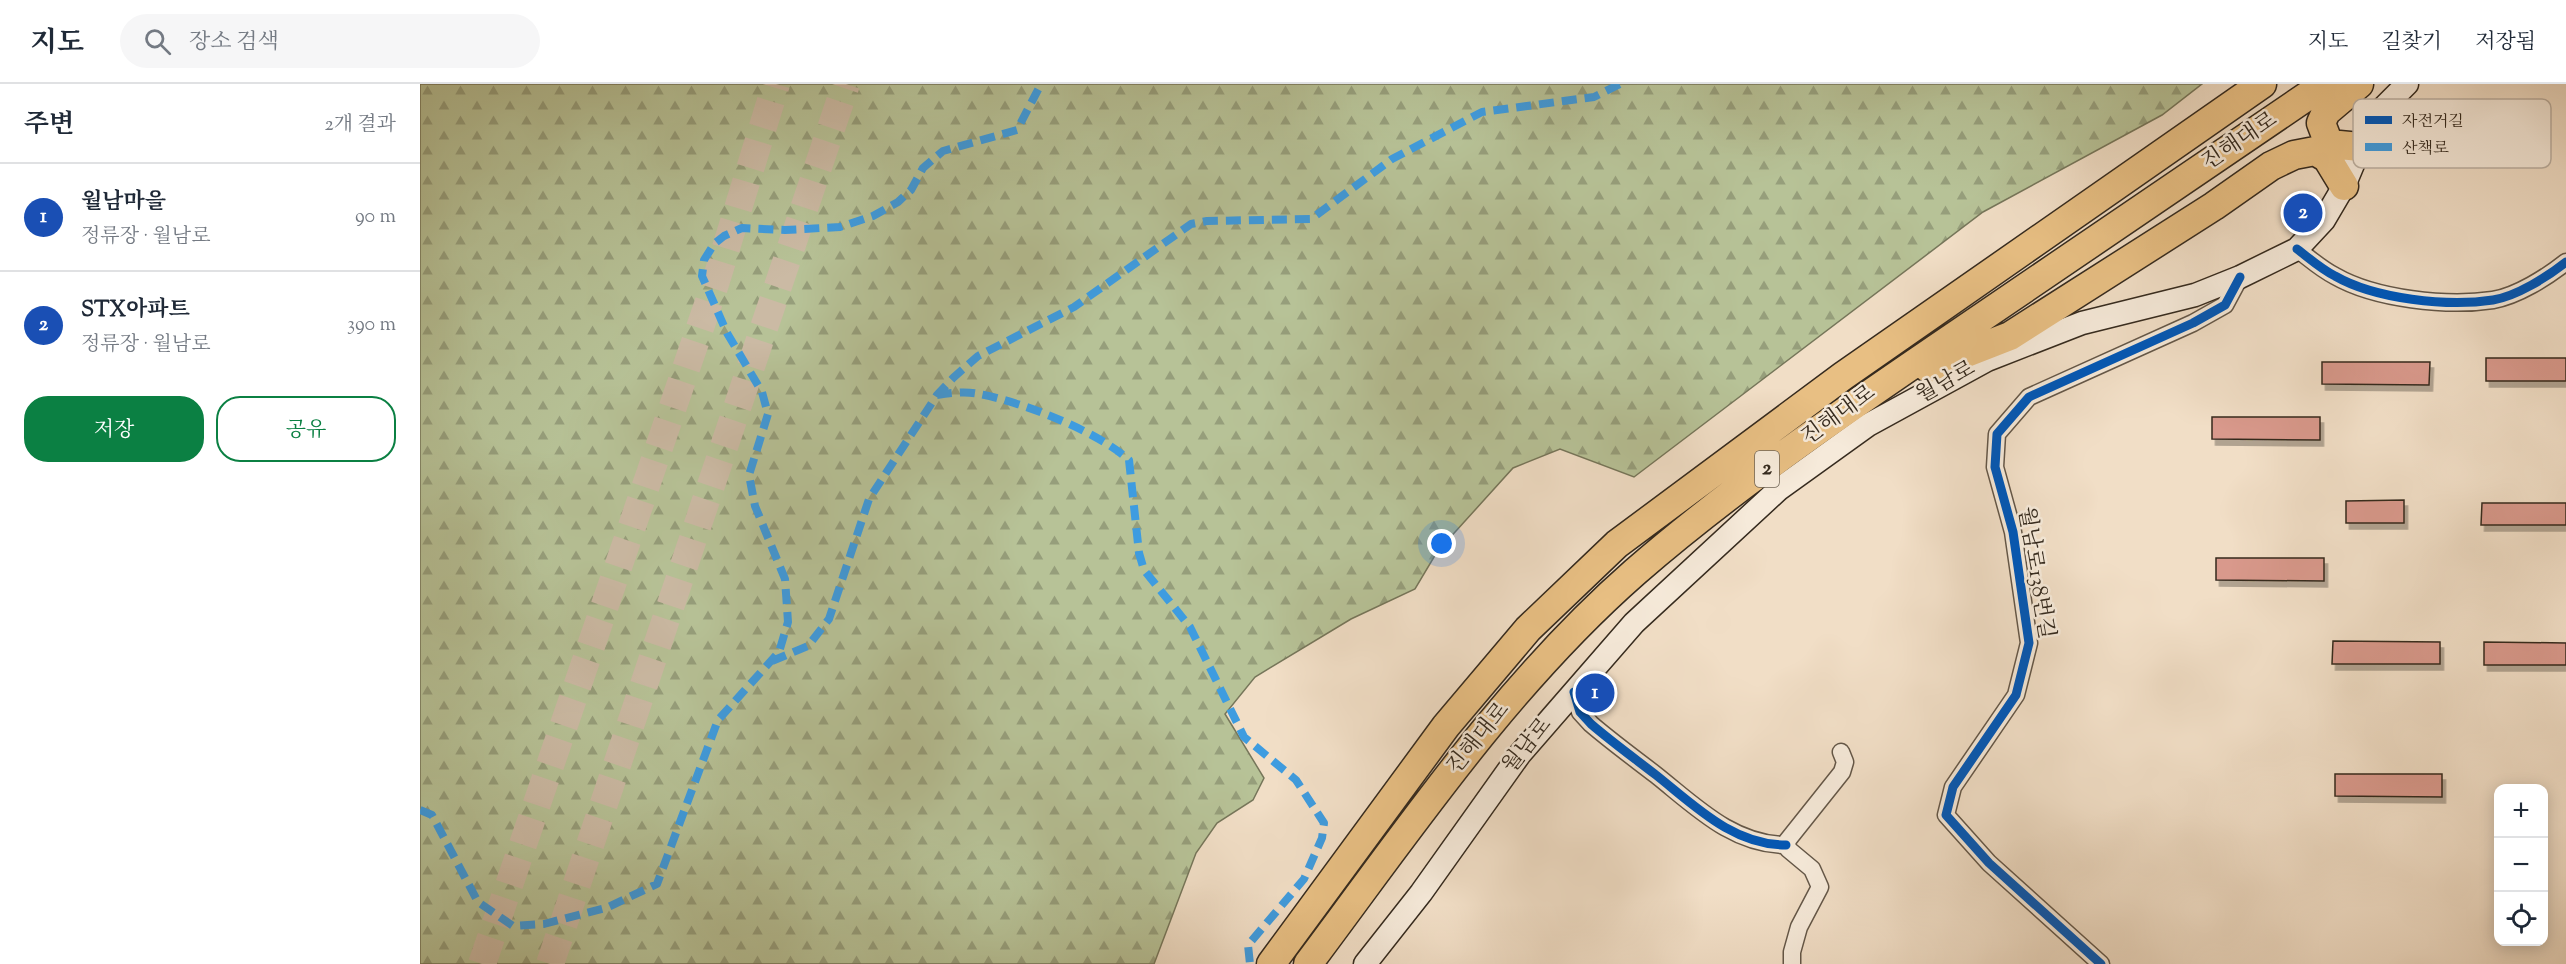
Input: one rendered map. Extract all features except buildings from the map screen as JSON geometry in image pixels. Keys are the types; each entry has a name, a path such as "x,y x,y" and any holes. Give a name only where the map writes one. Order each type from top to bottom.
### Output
{"highway":[{"name":"진해대로","path":"1271,964 1446,726 1528,629 1617,544 1843,376 2262,84"},
{"name":"진해대로","path":"1308,964 1468,749 1549,656 1635,572 1743,487 1881,386 2325,84"},
{"path":"2353,146 2329,144 2321,123 2326,112 2359,84"},
{"path":"1881,386 2010,336 2214,206 2271,166 2294,155 2315,151 2327,158 2344,186"}],"main road":[{"name":"월남로","path":"2392,99 2407,84"},
{"name":"월남로","path":"1365,964 1421,893 1520,753 1634,623 1779,489 1868,425 1987,360 2082,323 2195,295 2240,277 2297,249 2324,220 2344,186 2353,164"}],"street":[{"path":"2297,249 2334,276 2367,291 2442,302 2494,300 2545,279 2566,262"},
{"name":"월남로138번길","path":"2101,964 1989,863 1946,815 1953,787 2016,695 2029,643 2013,532 1995,467 1998,434 2029,397 2193,323 2224,305 2240,277"},
{"path":"1574,692 1580,712 1591,724 1704,815 1750,839 1772,845 1786,845 1812,869 1820,887 1799,927 1792,952 1792,964"},
{"path":"1786,845 1800,822 1842,772 1845,762 1841,752"}],"green space":[{"path":"420,84 2202,84 2162,115 1983,212 1634,477 1560,449 1513,468 1437,552 1415,589 1351,619 1255,677 1225,714 1264,778 1253,800 1217,823 1196,853 1154,964 420,964"}],"tunnel":[{"path":"482,964 715,284 776,84"},
{"path":"550,964 846,84"}],"marked path":[{"path":"420,810 432,815 478,902 513,926 544,924 606,908 657,884 718,720 779,652 788,622 785,579 755,506 749,475 768,414 762,392 727,333 702,276 704,260 714,244 724,236 742,228 785,230 840,227 873,216 898,202 911,190 923,168 943,151 1017,130 1041,84"},
{"path":"772,661 808,646 829,619 869,499 937,395 978,356 1074,307 1191,224 1207,221 1311,219 1392,159 1482,112 1594,97 1620,84"},
{"path":"937,395 974,393 1037,411 1079,428 1129,460 1139,553 1144,570 1190,627 1244,737 1296,780 1324,823 1322,838 1304,879 1248,945 1250,964"}],"cycle path":[{"path":"2297,249 2325,270 2351,284 2390,296 2433,302 2475,302 2502,298 2531,285 2566,262"},
{"path":"2101,964 1989,863 1946,815 1953,787 2016,695 2029,643 2013,532 1995,467 1997,434 2029,397 2193,323 2225,305 2240,277"},
{"path":"1574,692 1580,712 1591,724 1700,811 1732,831 1749,838 1786,845"}],"place":[{"name":"STX아파트","path":"2303,213"},
{"name":"월남마을","path":"1595,693"}]}
